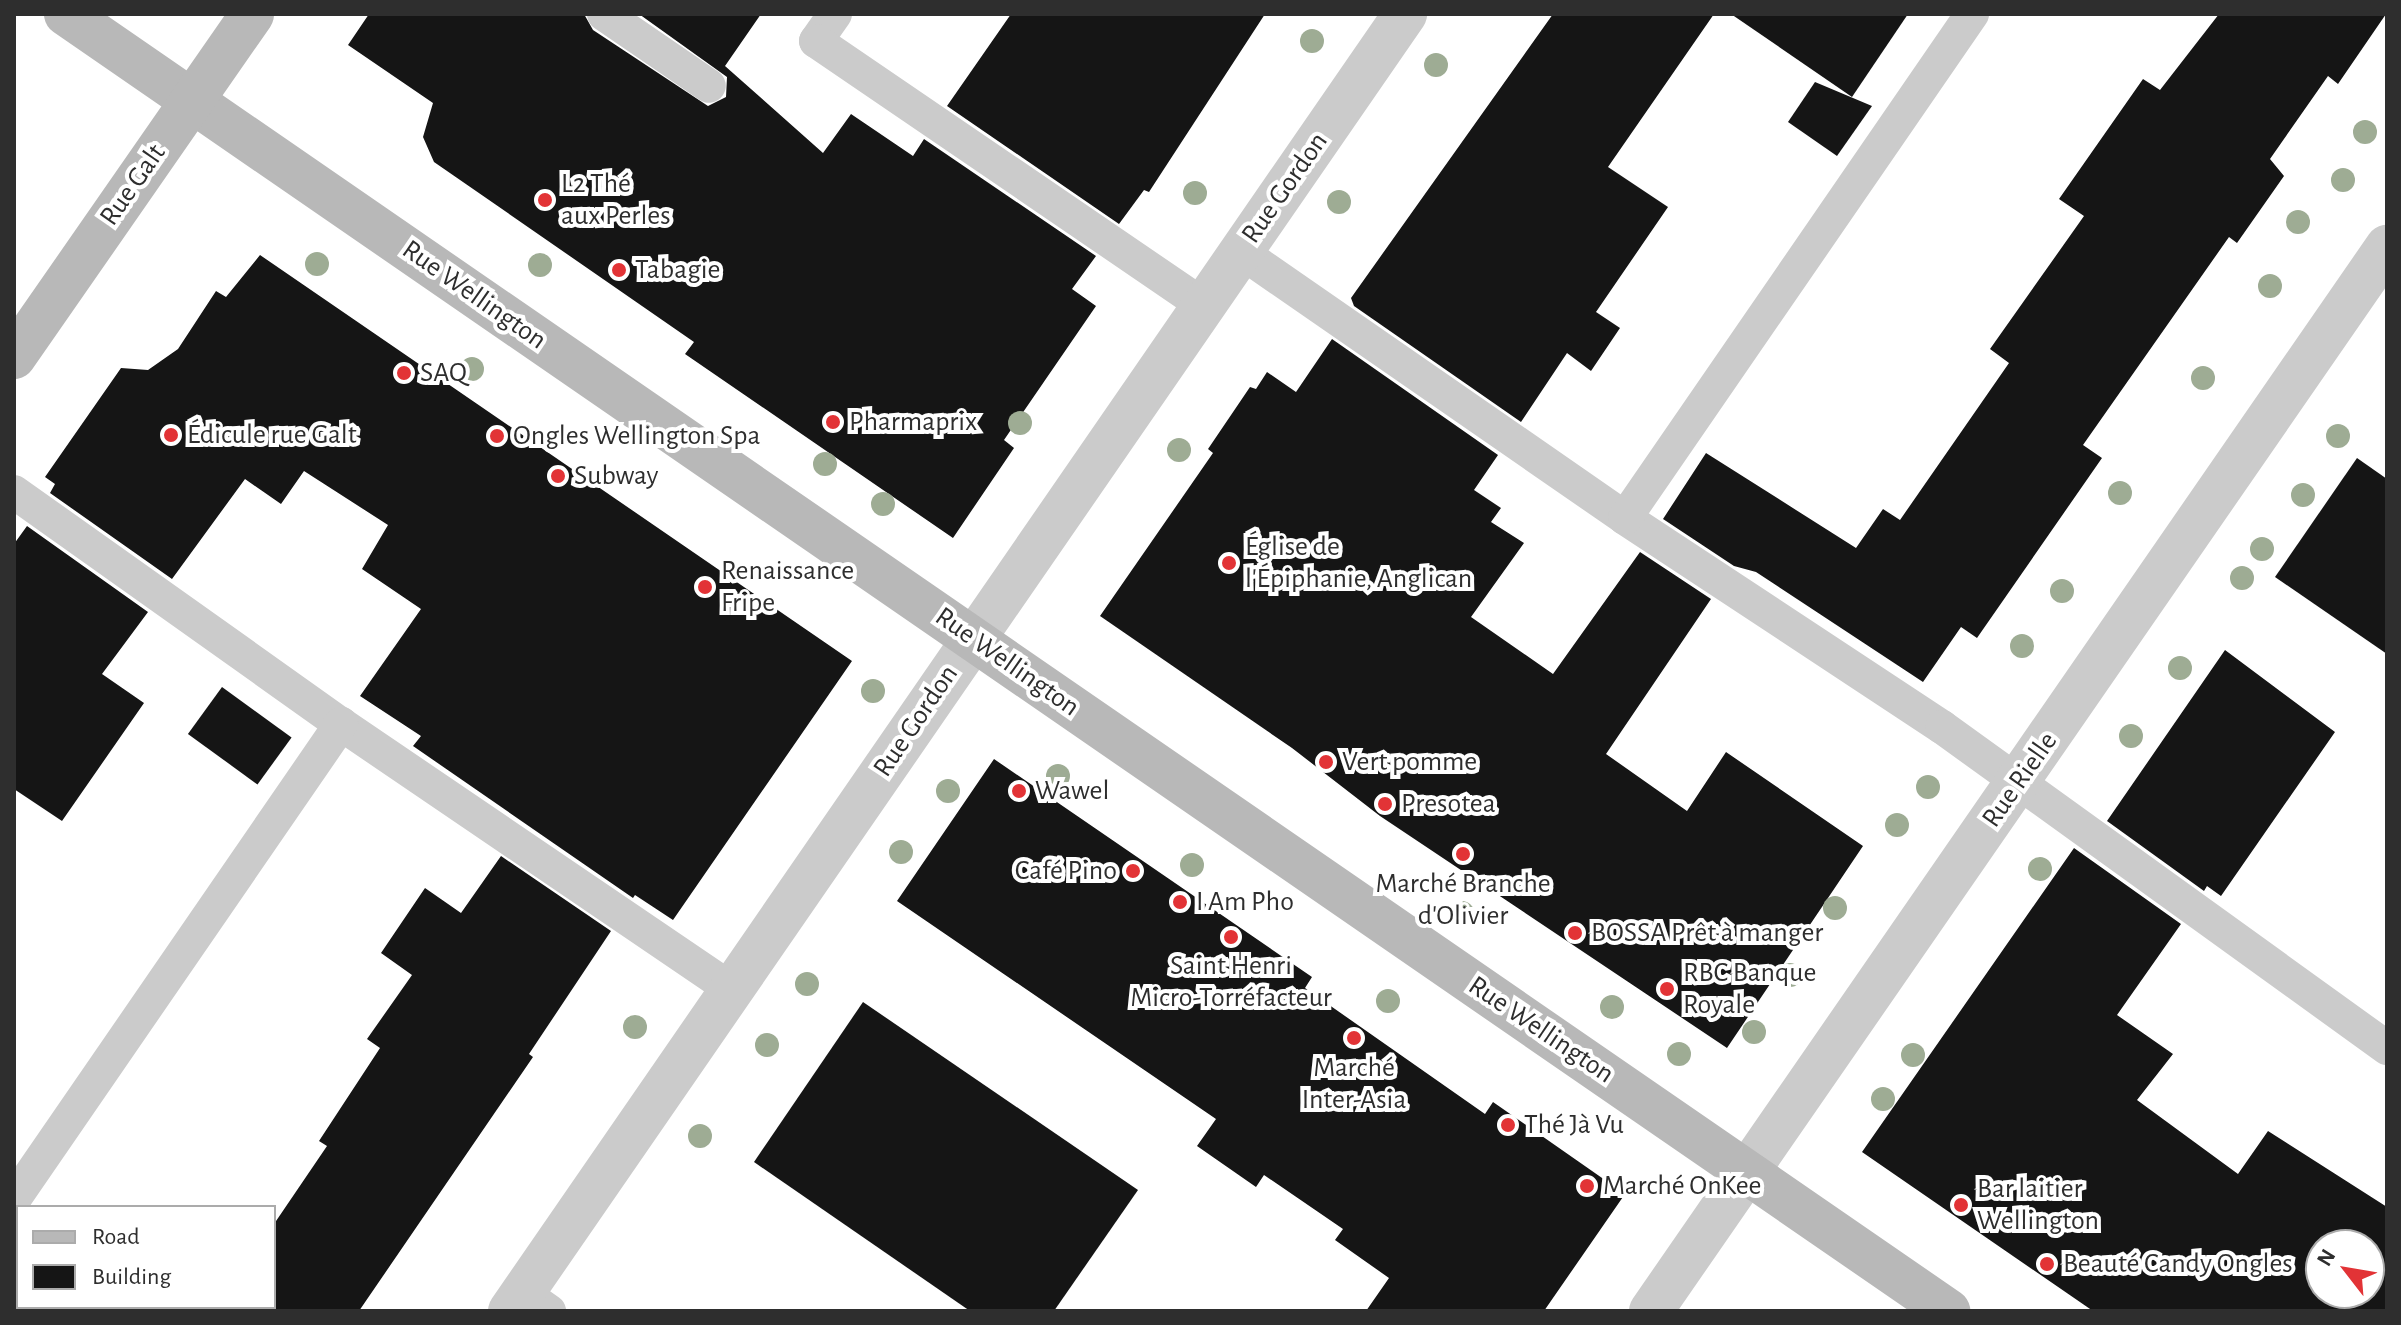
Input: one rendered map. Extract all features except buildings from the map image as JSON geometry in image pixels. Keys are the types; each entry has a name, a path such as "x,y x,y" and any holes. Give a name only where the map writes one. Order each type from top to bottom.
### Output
{"main road":[{"name":"Rue Wellington","path":"66,14 1948,1311"},
{"name":"Rue Galt","path":"14,357 252,14"}],"street":[{"name":"Rue Gordon","path":"528,1305 733,990 1405,14"},
{"name":"Rue Rielle","path":"1651,1311 2387,247"}],"lane":[{"path":"604,14 709,86"},
{"path":"835,14 816,41 1204,306"},
{"path":"1625,518 1972,14"},
{"path":"1241,252 1625,518 1808,635 2387,1048"},
{"path":"14,492 341,724 733,990"},
{"path":"14,1199 341,724"}],"place":[{"name":"L2 Thé aux Perles","path":"545,200"},
{"name":"Tabagie","path":"619,270"},
{"name":"SAQ","path":"404,373"},
{"name":"Pharmaprix","path":"833,422"},
{"name":"Édicule rue Galt","path":"171,435"},
{"name":"Ongles Wellington Spa","path":"497,436"},
{"name":"Subway","path":"558,476"},
{"name":"Église de l'Épiphanie, Anglican","path":"1229,563"},
{"name":"Renaissance Fripe","path":"705,587"},
{"name":"Vert pomme","path":"1326,762"},
{"name":"Wawel","path":"1019,791"},
{"name":"Presotea","path":"1385,804"},
{"name":"Marché Branche d'Olivier","path":"1463,854"},
{"name":"Café Pino","path":"1133,871"},
{"name":"I Am Pho","path":"1180,902"},
{"name":"BOSSA Prêt à manger","path":"1575,933"},
{"name":"Saint Henri Micro-Torréfacteur","path":"1231,937"},
{"name":"RBC Banque Royale","path":"1667,989"},
{"name":"Marché Inter-Asia","path":"1354,1038"},
{"name":"Thé Jà Vu","path":"1508,1125"},
{"name":"Marché OnKee","path":"1587,1186"},
{"name":"Bar laitier Wellington","path":"1961,1205"},
{"name":"Beauté Candy Ongles","path":"2047,1264"}]}
